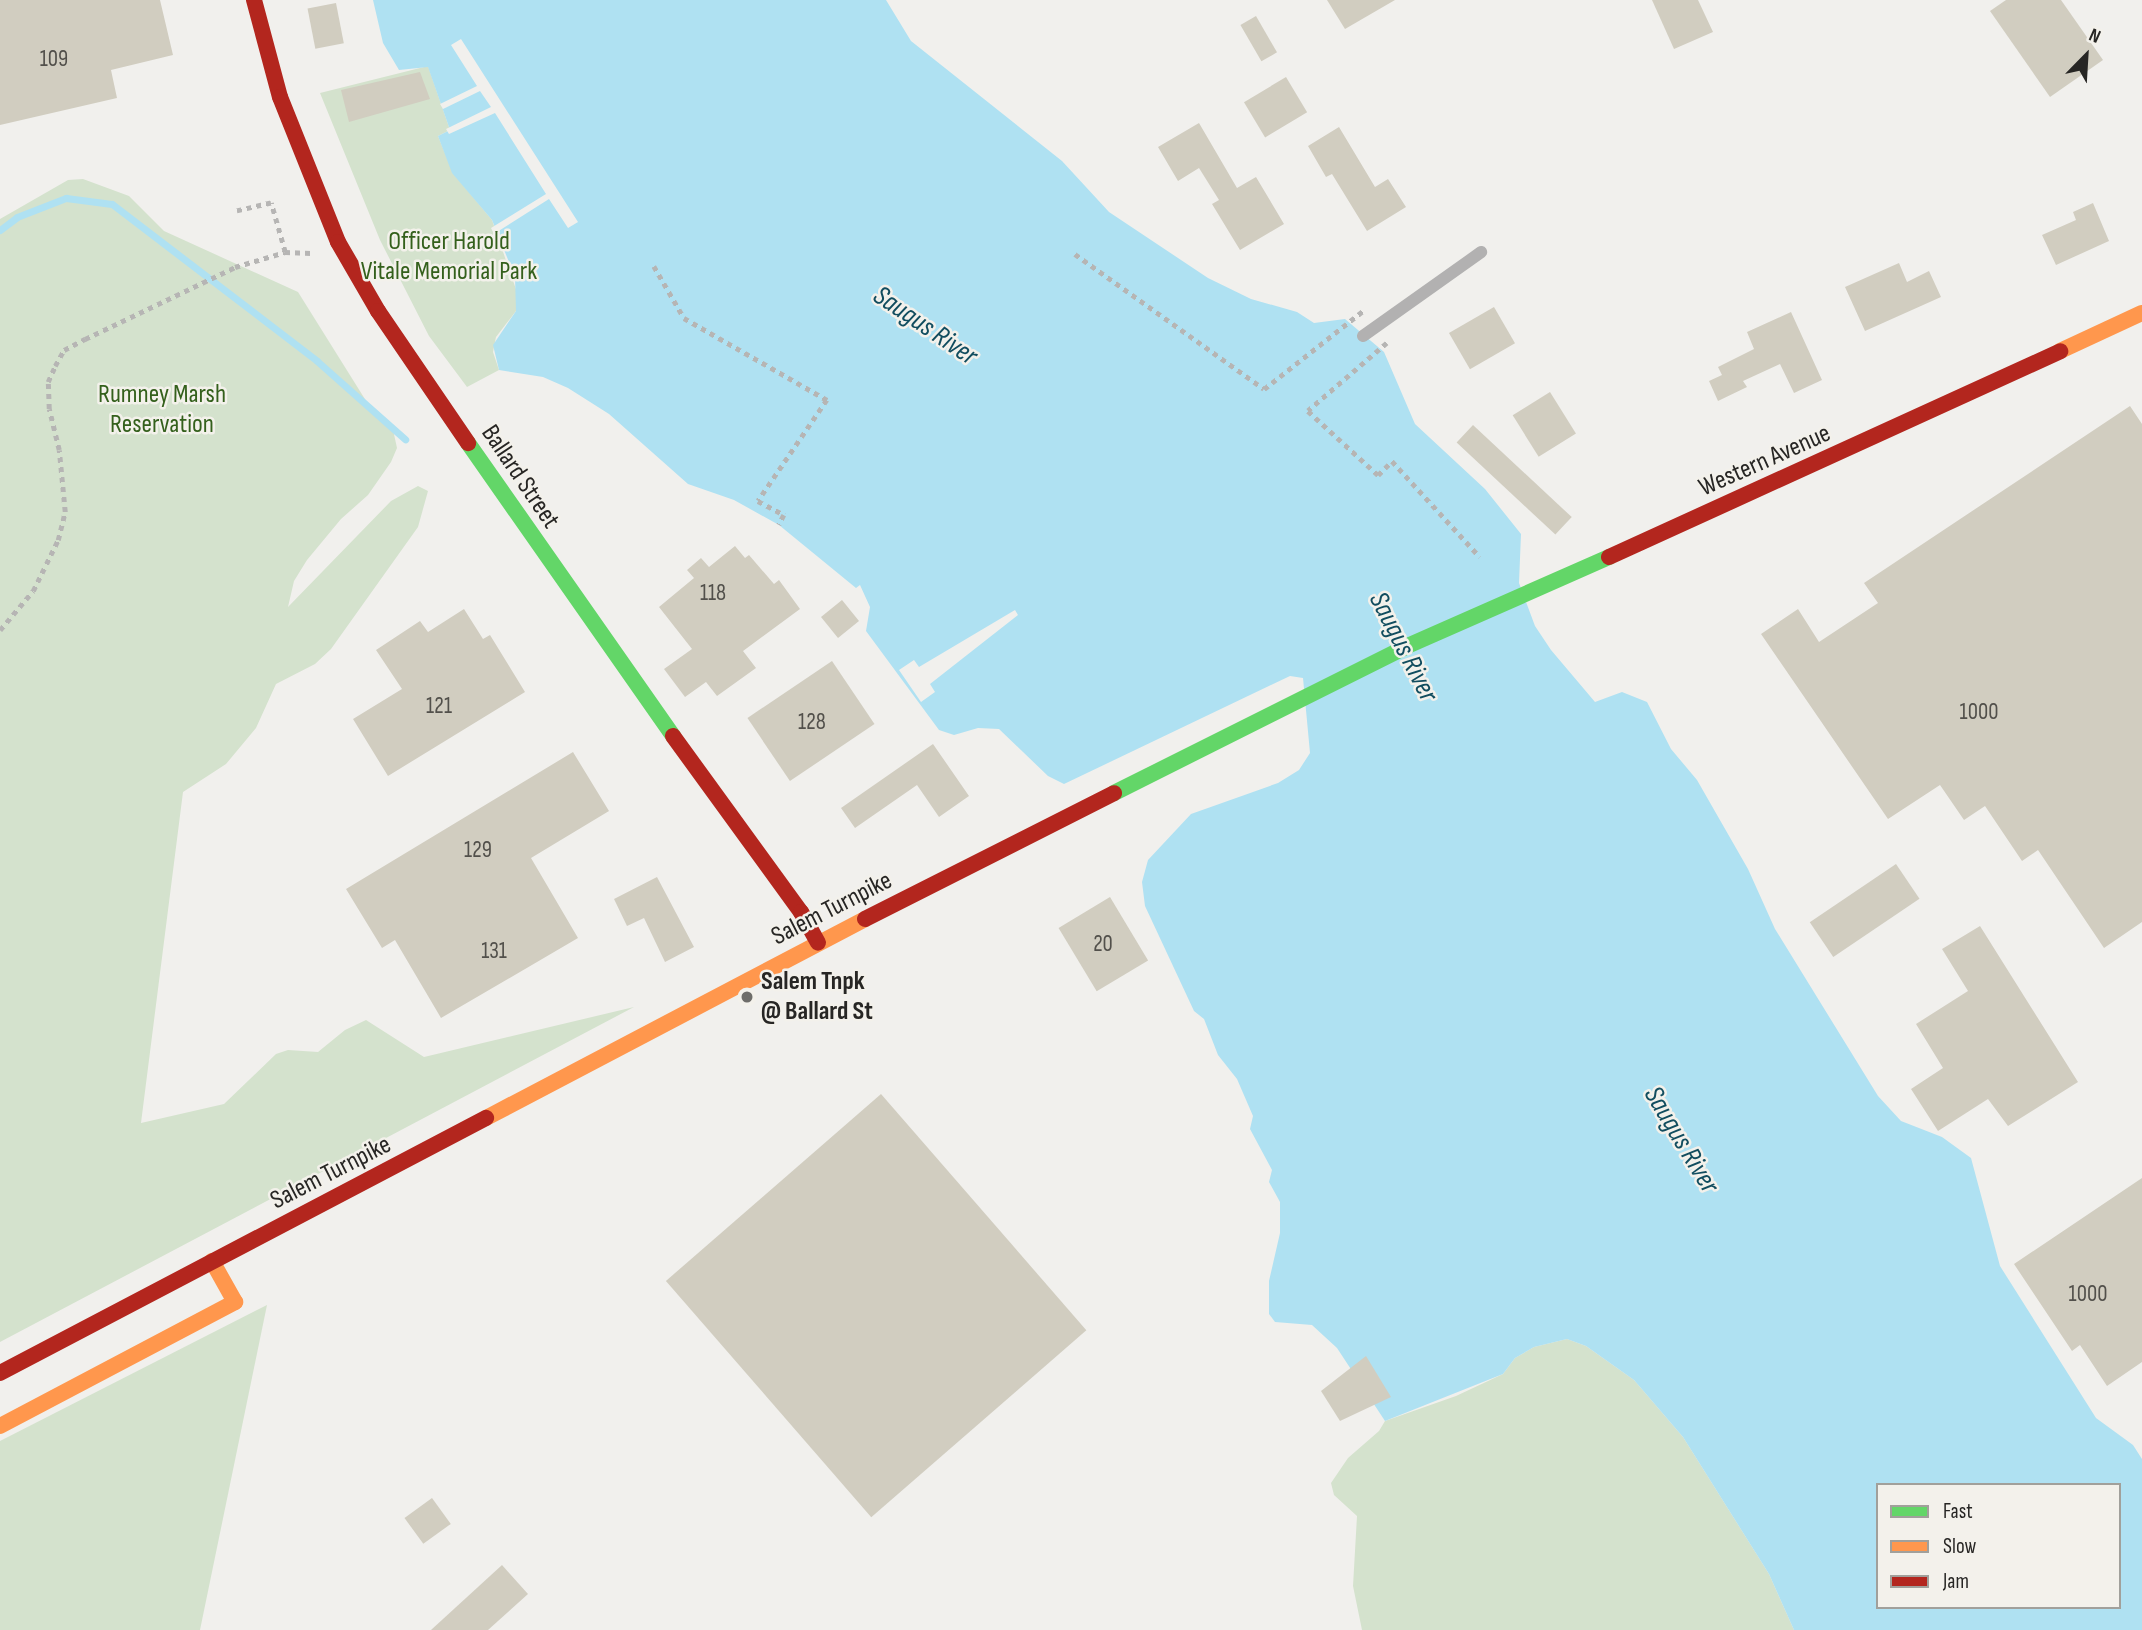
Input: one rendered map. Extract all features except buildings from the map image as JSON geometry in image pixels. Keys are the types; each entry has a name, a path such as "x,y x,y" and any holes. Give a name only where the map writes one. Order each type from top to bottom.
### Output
{"main road":[{"name":"Ballard Street","path":"254,0 280,97 311,179 338,242 378,311 570,593 801,912 818,943"},
{"name":"Western Avenue","path":"1405,647 1803,471 2142,313"},
{"name":"Salem Turnpike","path":"0,1373 818,943 1405,647"},
{"path":"0,1426 235,1302 212,1261"}],"lane":[{"path":"1363,336 1481,252"}],"path":[{"path":"0,631 33,591 58,540 65,512 60,450 48,409 48,382 64,350 235,267 285,252 271,203 237,211"},
{"path":"1075,254 1264,389 1364,310"},
{"path":"654,266 684,318 827,400 758,501 784,515 779,524"},
{"path":"1389,341 1308,411 1378,475 1392,461 1480,557"}],"green space":[{"name":"Officer Harold Vitale Memorial Park","path":"428,66 450,130 438,136 453,173 492,220 518,295 516,311 496,337 493,352 499,370 467,387 429,336 380,240 320,93"},
{"name":"Rumney Marsh Reservation","path":"83,179 129,196 164,231 298,292 368,404 392,425 397,448 391,462 368,495 341,519 307,560 294,581 288,607 391,501 418,486 428,491 418,527 331,649 315,664 276,684 256,728 226,764 183,792 141,1123 224,1104 276,1054 288,1050 318,1052 345,1030 366,1020 424,1057 634,1007 0,1342 0,219 68,180"},
{"path":"267,1305 200,1630 0,1630 0,1441"},
{"path":"1567,1339 1586,1346 1634,1380 1683,1437 1769,1574 1794,1630 1362,1630 1353,1586 1357,1516 1334,1495 1331,1483 1348,1458 1379,1431 1385,1421 1456,1396 1503,1374 1515,1358 1534,1347"}],"water":[{"name":"Saugus River","path":"373,0 886,0 911,41 1062,161 1109,212 1208,278 1251,299 1297,312 1314,323 1345,319 1384,352 1415,424 1485,489 1521,534 1519,583 1535,626 1551,650 1595,702 1622,692 1647,702 1671,749 1697,780 1748,869 1775,929 1878,1096 1901,1121 1942,1137 1971,1158 2000,1266 2096,1418 2133,1445 2142,1459 2142,1630 1794,1630 1769,1574 1683,1437 1634,1380 1586,1346 1567,1339 1534,1347 1515,1358 1503,1374 1385,1421 1337,1348 1312,1325 1275,1322 1269,1314 1269,1281 1280,1233 1280,1202 1269,1182 1272,1170 1250,1129 1253,1116 1237,1079 1218,1055 1204,1019 1194,1011 1145,906 1142,882 1148,860 1191,814 1278,783 1299,770 1310,753 1303,678 1290,676 1064,784 1048,776 999,729 978,728 954,735 939,730 866,631 870,607 860,585 856,588 779,525 734,500 688,484 609,414 568,388 543,377 499,370 493,345 516,311 515,277 492,220 452,173 438,136 450,130 428,67 399,70 383,43"}],"pier":[{"path":"461,39 578,222 568,228 549,199 494,234 491,228 546,194 495,113 449,134 446,129 491,107 480,91 443,109 440,104 477,86 451,45"},
{"path":"1015,610 1018,615 930,684 935,692 921,702 899,670 914,660 919,667"}],"waterway":[{"path":"0,230 17,217 66,198 112,204 317,361 405,439"}],"traffic: fast":[{"path":"468,443 673,736"},
{"path":"1114,793 1405,647 1609,557"}],"traffic: slow":[{"path":"2060,351 2142,313"},
{"path":"486,1118 865,919"},
{"path":"0,1426 235,1302 212,1261"}],"traffic: jam":[{"path":"254,0 280,97 338,242 378,311 468,443"},
{"path":"1609,557 2060,351"},
{"path":"673,736 801,912 818,943"},
{"path":"865,919 1114,793"},
{"path":"0,1373 486,1118"}],"place":[{"name":"Salem Tnpk @ Ballard St","path":"747,997"}]}
